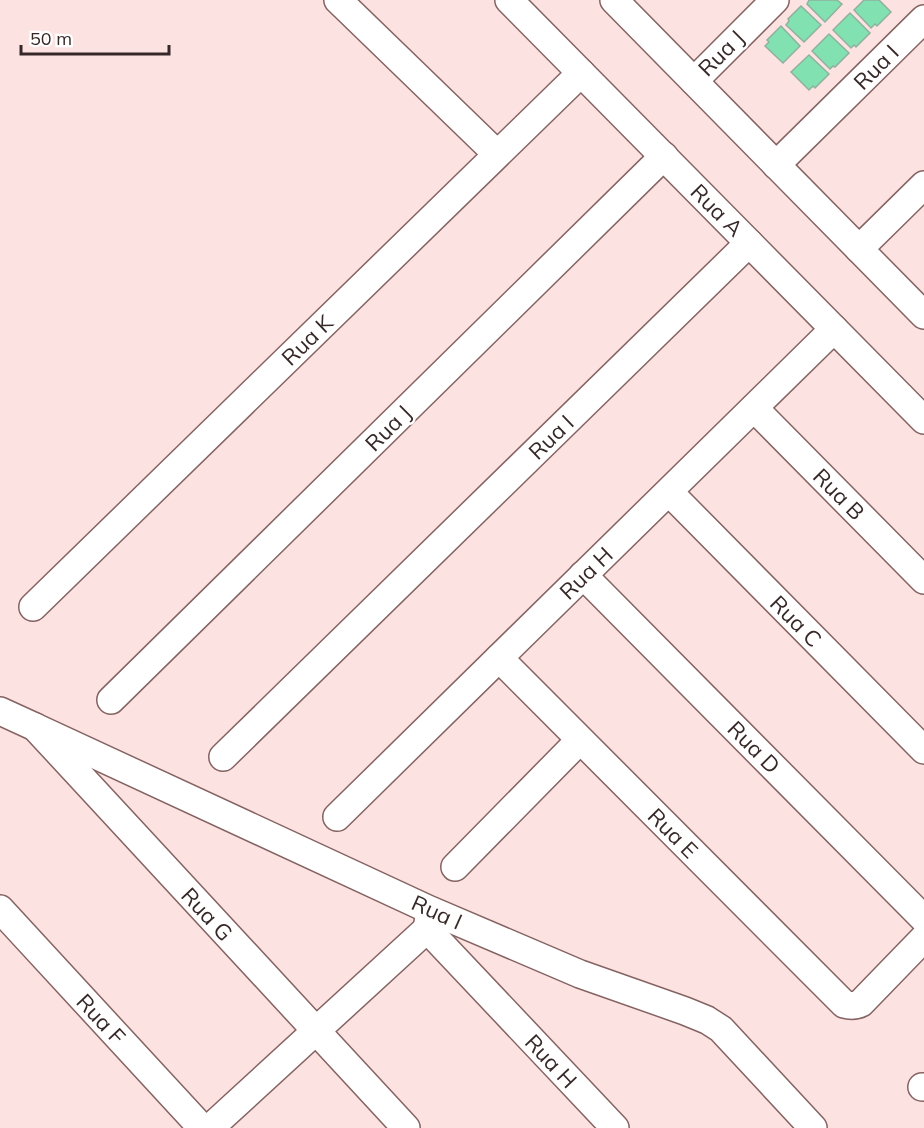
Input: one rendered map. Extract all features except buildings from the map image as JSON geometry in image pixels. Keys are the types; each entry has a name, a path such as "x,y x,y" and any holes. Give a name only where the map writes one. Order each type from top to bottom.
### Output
{"street":[{"path":"338,0 497,154"},
{"name":"Rua A","path":"509,0 924,420"},
{"path":"615,0 924,315"},
{"name":"Rua J","path":"694,81 775,0"},
{"name":"Rua I","path":"776,165 924,19"},
{"name":"Rua K","path":"33,607 581,73"},
{"name":"Rua J","path":"111,700 664,156"},
{"path":"859,249 924,185"},
{"name":"Rua I","path":"223,757 750,243"},
{"name":"Rua H","path":"337,817 834,329"},
{"name":"Rua B","path":"754,408 924,580"},
{"name":"Rua C","path":"669,492 924,750"},
{"name":"Rua D","path":"584,575 924,919"},
{"name":"Rua E","path":"499,658 844,1004 855,1006 861,1003 924,938"},
{"name":"Rua G","path":"0,711 35,727 406,1128"},
{"name":"Rua I","path":"35,727 428,919 707,1020 722,1029 813,1128"},
{"path":"455,867 580,740"},
{"name":"Rua F","path":"0,909 202,1128"},
{"path":"210,1128 316,1031 428,919"},
{"name":"Rua H","path":"428,919 615,1128"}]}
